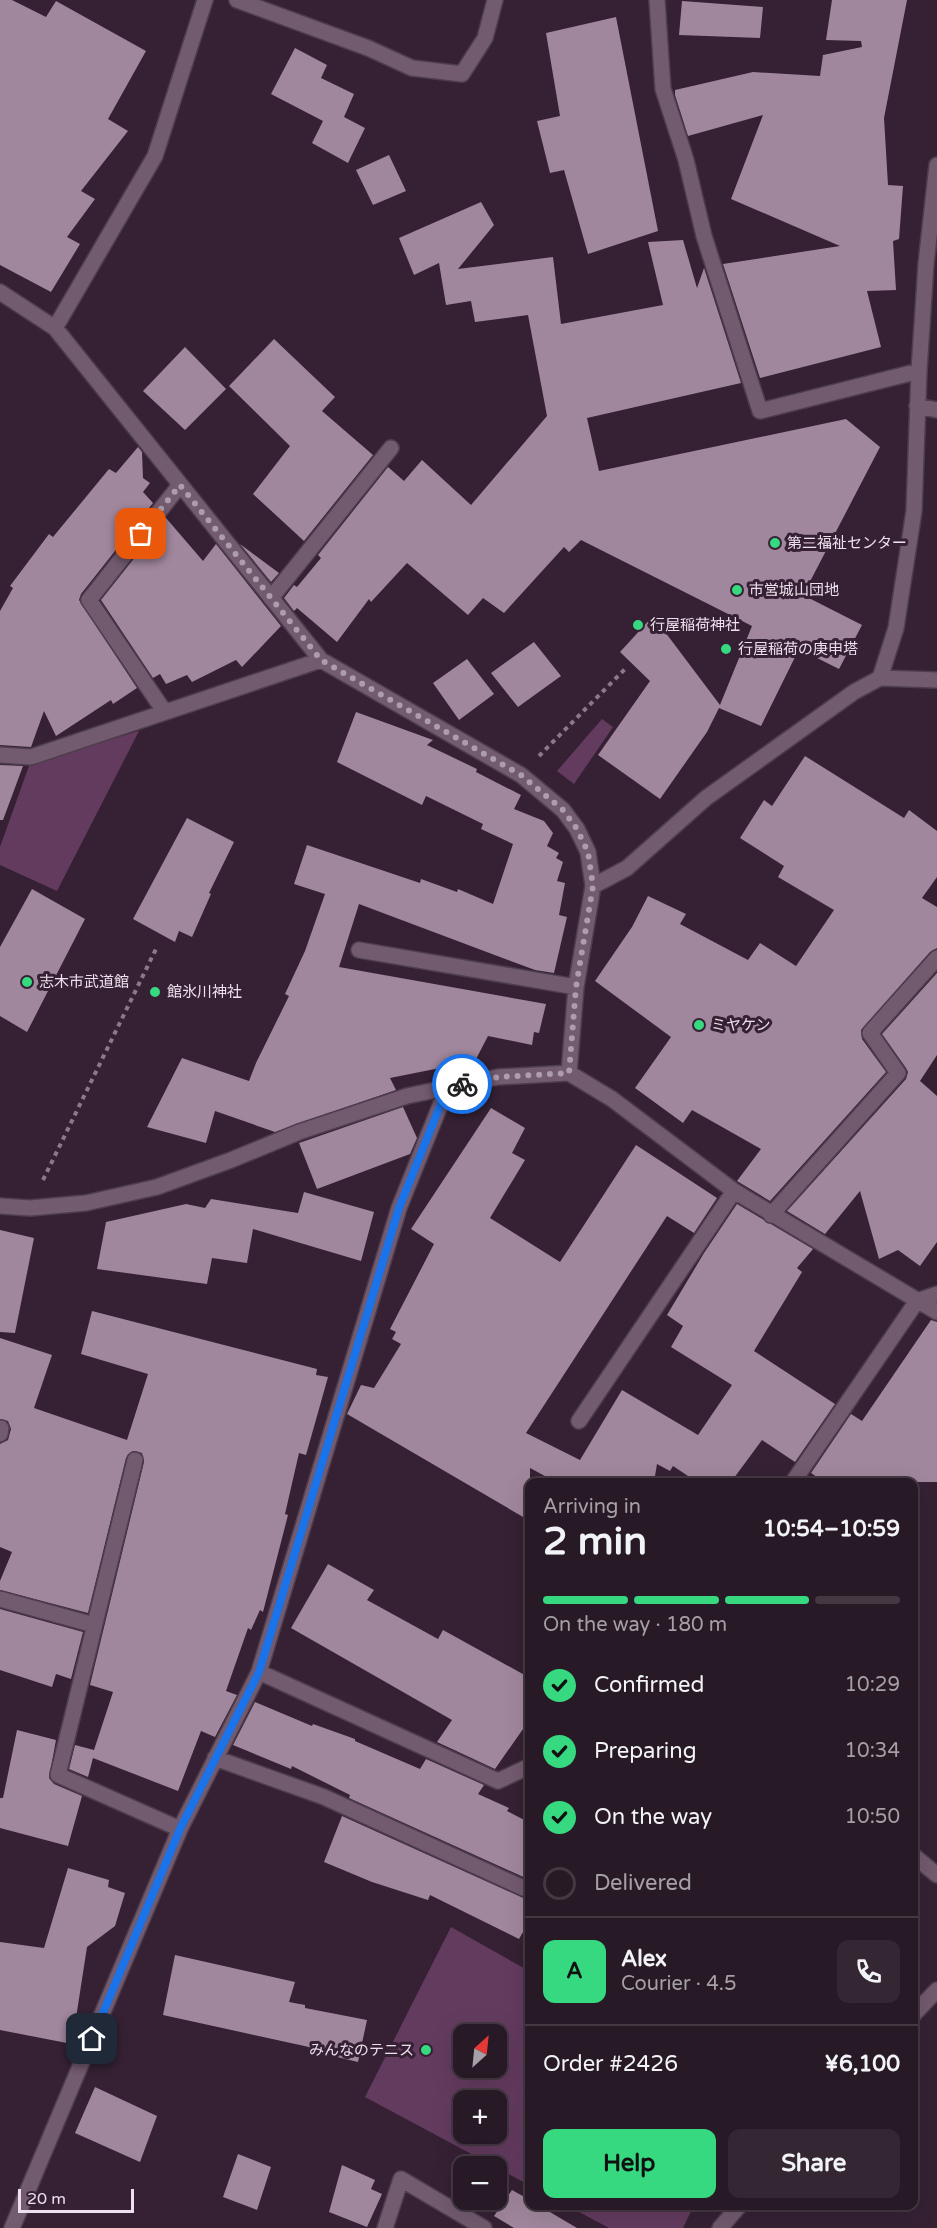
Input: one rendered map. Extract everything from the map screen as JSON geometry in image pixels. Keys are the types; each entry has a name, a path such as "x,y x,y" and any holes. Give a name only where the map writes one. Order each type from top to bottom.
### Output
{"street":[{"path":"55,327 155,156 205,0"},
{"path":"237,0 368,48 412,68 462,75 485,38 495,0"},
{"path":"657,0 663,89 686,160 704,236 760,411 919,371"},
{"path":"880,678 896,628 915,511 919,371 926,264 936,176"},
{"path":"0,292 55,327 321,660 521,775 563,810 577,829 588,852 593,886 576,987 569,1073"},
{"path":"917,406 937,410"},
{"path":"271,598 391,448"},
{"path":"164,711 89,600 180,485"},
{"path":"0,755 31,757 321,660"},
{"path":"593,886 627,868 706,798 855,692 880,678 937,680"},
{"path":"359,950 576,987"},
{"path":"771,1215 898,1072 870,1033 937,958"},
{"path":"0,1206 30,1208 86,1203 157,1187 299,1132 407,1096 498,1077 569,1073 612,1099 734,1191 937,1312"},
{"path":"12,2228 180,1829 259,1672 399,1208 448,1086"},
{"path":"579,1421 734,1191"},
{"path":"796,1478 917,1301 937,1294"},
{"path":"135,1460 58,1775 180,1829"},
{"path":"0,1599 94,1625"},
{"path":"259,1672 498,1781 525,1768"},
{"path":"215,1758 324,1797 525,1889"},
{"path":"918,1859 937,1875"},
{"path":"918,2010 937,1990"},
{"path":"385,2228 401,2179 484,2228"},
{"path":"720,2228 736,2210"}],"path":[{"path":"521,775 627,667"},
{"path":"30,1208 156,949"}],"shaded area":[{"path":"602,719 613,727 574,784 557,771"},
{"path":"139,731 57,891 0,865 0,847 30,763"},
{"name":"みんなのテニス","path":"451,1927 525,1969 525,2183 507,2173 507,2156 475,2156 365,2097"},
{"path":"575,2210 692,2210 683,2228 609,2228"}],"building":[{"path":"0,0 12,0 46,17 56,1 146,51 108,119 128,131 81,191 95,199 67,237 80,244 51,292 0,265"},
{"path":"832,0 907,0 884,118 888,185 903,186 899,239 893,241 896,290 867,291 881,347 760,378 723,264 840,246 731,199 763,115 688,136 675,90 753,72 820,76 823,55 862,47 861,41 826,40"},
{"path":"682,1 763,7 760,38 679,35"},
{"path":"616,17 658,231 588,254 564,170 550,173 537,121 560,116 546,33"},
{"path":"295,48 327,65 321,78 354,94 344,117 365,128 348,163 312,143 323,121 271,94"},
{"path":"389,155 406,191 373,205 356,170"},
{"path":"481,202 494,225 458,269 553,257 561,324 663,305 648,242 683,240 697,288 704,268 741,383 587,418 599,471 846,419 880,447 803,595 862,625 839,669 799,649 761,726 719,708 707,732 660,799 598,755 650,681 620,652 653,616 720,705 752,626 581,540 569,552 564,547 504,613 483,598 468,615 407,563 371,602 369,599 337,642 297,608 294,611 284,598 294,585 297,587 321,558 318,555 388,467 404,481 422,460 471,505 547,416 528,315 475,322 471,301 446,305 439,263 414,275 399,238"},
{"path":"274,339 335,397 322,411 373,455 304,541 253,494 290,446 229,386"},
{"path":"185,347 226,389 185,430 143,391"},
{"path":"138,447 142,452 143,478 150,483 143,492 153,503 81,594 79,600 137,688 113,704 111,700 56,736 44,711 31,747 0,745 0,611 13,588 10,586 49,534 53,537 109,469 116,473"},
{"path":"166,518 203,561 216,544 281,626 242,667 236,660 192,682 187,675 166,684 160,674 153,678 101,600"},
{"path":"240,544 279,573 271,582"},
{"path":"534,642 561,676 518,707 491,673"},
{"path":"467,659 494,694 459,720 433,683"},
{"path":"356,712 433,740 427,745 477,769 476,772 521,795 514,809 544,821 553,833 547,846 559,853 556,858 563,862 557,881 565,883 559,915 567,917 554,973 535,970 359,904 339,967 546,1004 539,1033 534,1032 532,1045 488,1036 475,1061 390,1078 396,1090 275,1132 215,1111 206,1143 147,1127 182,1058 249,1081 289,996 285,994 305,951 325,894 294,884 307,845 420,883 421,879 457,892 458,889 493,904 513,844 481,829 483,824 426,796 422,805 337,762"},
{"path":"805,756 904,818 909,810 937,831 937,877 922,898 937,907 937,948 930,952 861,1030 862,1039 886,1072 770,1201 737,1181 761,1149 692,1110 683,1123 635,1088 671,1037 595,981 632,927 648,896 686,914 680,924 748,960 760,943 796,966 834,910 778,877 784,866 740,838 764,800 772,806"},
{"path":"0,765 23,766 3,820 0,820"},
{"path":"187,818 234,842 209,893 211,894 192,937 179,931 175,942 133,919"},
{"name":"志木市武道館","path":"32,889 85,919 27,1032 0,1016 0,947"},
{"path":"937,973 937,1055 920,1081 937,1096 937,1242 920,1266 898,1250 879,1259 860,1191 825,1234 787,1211 906,1079 908,1072 906,1068 882,1034"},
{"path":"403,1107 417,1138 410,1154 317,1189 299,1143"},
{"path":"491,1108 525,1128 512,1153 525,1160 490,1218 560,1262 636,1145 717,1198 694,1233 667,1216 526,1433 580,1460 622,1390 698,1435 732,1385 671,1347 683,1326 667,1315 737,1204 813,1249 797,1268 802,1272 754,1351 835,1404 795,1462 762,1440 734,1478 691,1478 673,1466 670,1471 657,1464 655,1478 549,1478 530,1468 530,1478 525,1478 525,1518 347,1414 361,1385 374,1388 401,1344 392,1339 396,1332 390,1329 434,1244 411,1229"},
{"path":"304,1192 374,1212 361,1261 253,1229 247,1263 212,1258 207,1284 97,1269 106,1222 186,1204 205,1208 211,1199 298,1213"},
{"path":"0,1230 34,1238 15,1333 0,1332"},
{"path":"92,1311 317,1369 316,1375 328,1377 306,1455 299,1453 285,1514 288,1515 263,1612 260,1610 251,1630 248,1628 226,1691 237,1695 215,1737 201,1731 178,1791 93,1758 88,1777 69,1769 75,1745 94,1750 113,1692 90,1685 144,1462 142,1453 133,1451 126,1458 88,1613 0,1590 0,1581 12,1552 0,1547 0,1444 8,1440 11,1429 8,1421 0,1419 0,1338 52,1355 34,1408 127,1440 148,1374 81,1354"},
{"path":"931,1320 937,1322 937,1482 918,1482 918,1478 818,1478 811,1473 851,1414 862,1421"},
{"path":"328,1564 374,1590 367,1600 438,1639 443,1630 525,1675 525,1726 495,1769 437,1742 452,1720 291,1628"},
{"path":"0,1609 83,1632 71,1679 56,1674 52,1687 0,1670"},
{"path":"255,1702 312,1726 313,1724 355,1739 355,1741 420,1769 426,1759 484,1785 478,1794 509,1808 507,1811 525,1820 525,1878 349,1798 350,1795 292,1766 291,1769 233,1745"},
{"path":"17,1730 56,1740 49,1778 54,1784 82,1796 68,1846 0,1828 0,1798 3,1798"},
{"path":"342,1816 525,1899 525,1929 519,1939 430,1895 428,1900 372,1882 324,1862"},
{"path":"68,1868 109,1880 108,1887 125,1893 115,1926 87,1947 72,2044 0,2030 0,1942 44,1948"},
{"path":"175,1955 295,1982 289,2002 305,2005 305,2008 367,2020 358,2062 308,2050 309,2047 163,2015"},
{"path":"95,2087 157,2116 140,2162 75,2133"},
{"path":"238,2154 271,2167 257,2210 223,2197"},
{"path":"342,2165 375,2180 371,2189 382,2194 367,2227 329,2212"},
{"path":"512,2190 525,2197 525,2210 546,2210 577,2228 514,2228 494,2216 498,2210 507,2210 507,2197"}],"way so far":[{"path":"141,534 180,485 321,660 521,775 563,810 577,829 588,852 593,886 576,987 569,1073 498,1077 462,1084"}],"place":[{"name":"第二福祉センター","path":"775,543"},
{"name":"市営城山団地","path":"737,590"},
{"name":"行屋稲荷神社","path":"638,625"},
{"name":"行屋稲荷の庚申塔","path":"726,649"},
{"name":"志木市武道館","path":"27,982"},
{"name":"館氷川神社","path":"155,992"},
{"name":"ミヤケン","path":"699,1025"},
{"name":"みんなのテニス","path":"426,2050"}],"route":[{"path":"92,2039 180,1829 259,1672 399,1208 448,1086 462,1084"}]}
